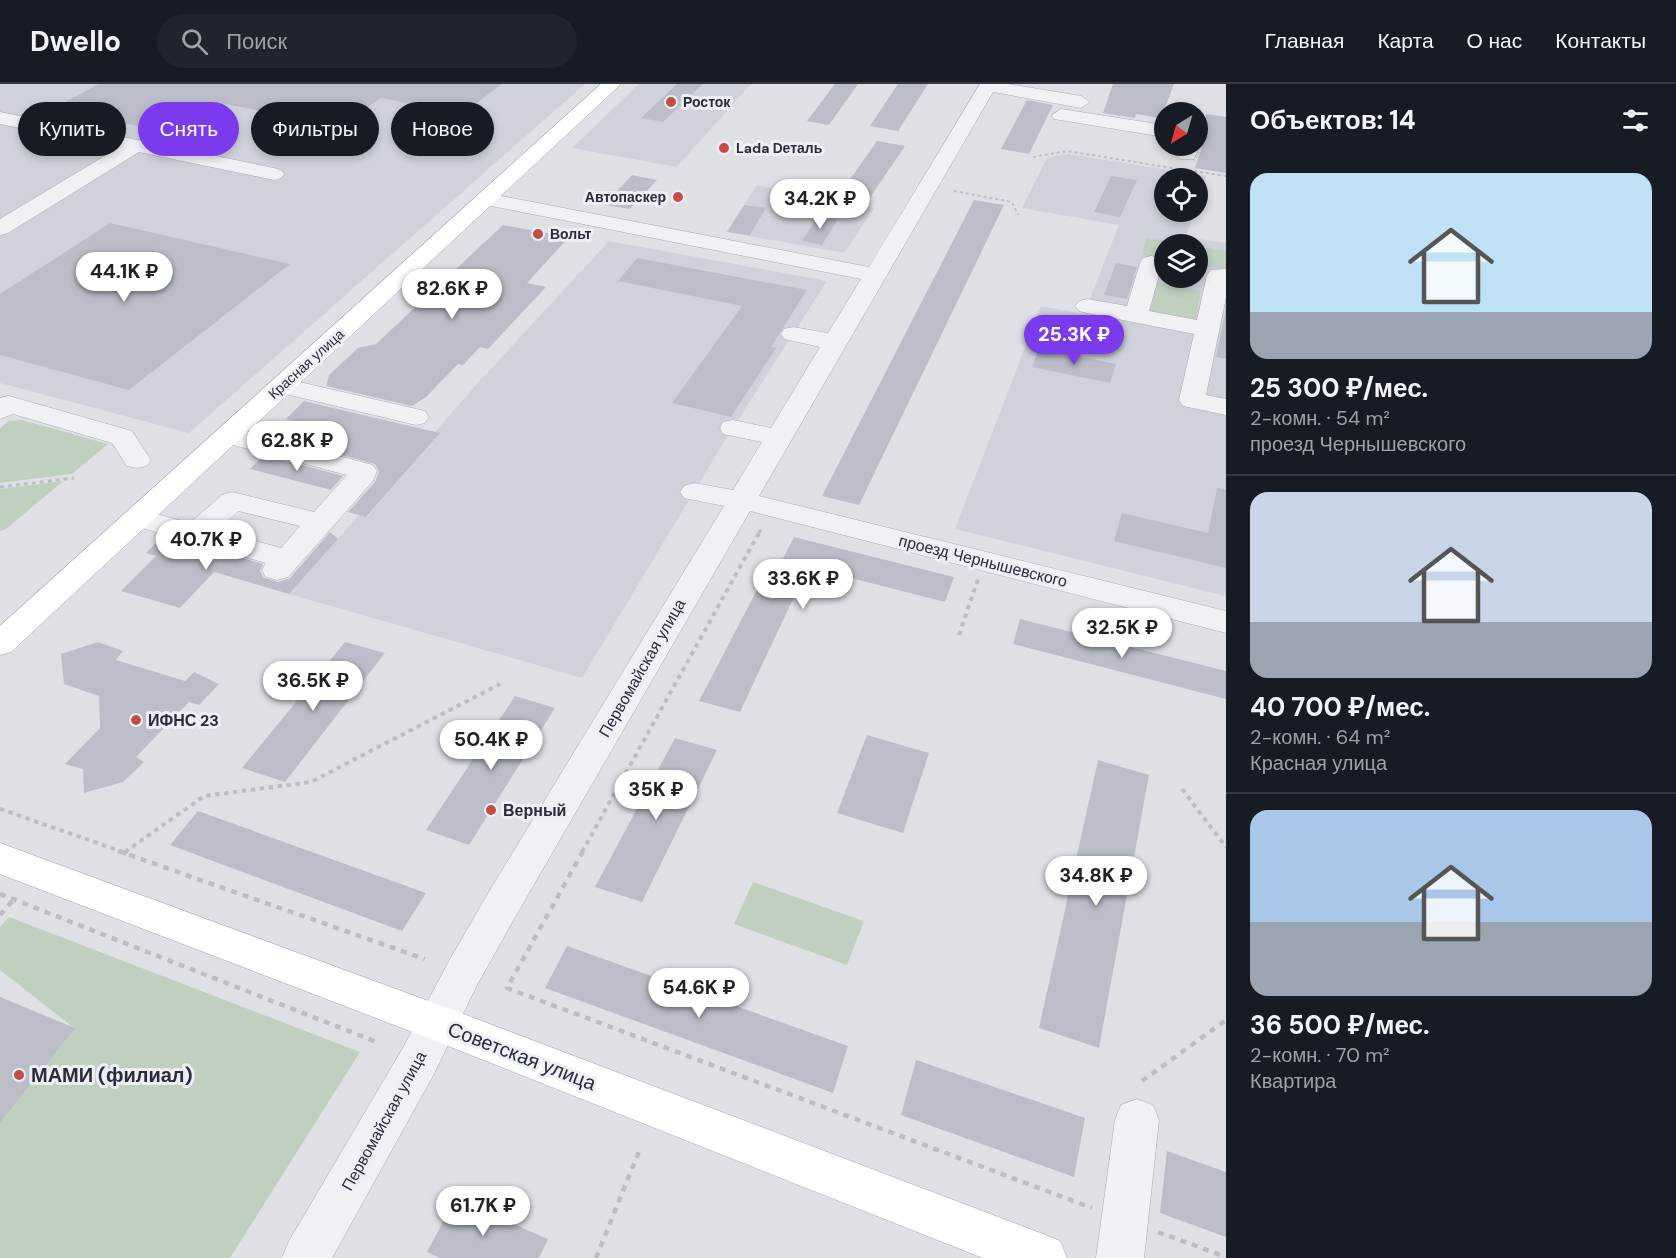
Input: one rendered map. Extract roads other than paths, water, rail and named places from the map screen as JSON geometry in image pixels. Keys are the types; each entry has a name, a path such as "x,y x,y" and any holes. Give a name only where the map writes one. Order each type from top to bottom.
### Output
{"main road":[{"name":"Красная улица","path":"0,644 612,84"},
{"name":"Советская улица","path":"0,858 438,1023 1043,1258"}],"street":[{"path":"988,85 1081,102"},
{"name":"Первомайская улица","path":"306,1258 493,922 988,85"},
{"path":"1061,115 1154,129"},
{"path":"0,118 274,174"},
{"path":"0,228 136,146"},
{"path":"486,199 874,275"},
{"path":"1136,315 1151,263 1154,264"},
{"path":"1214,274 1207,329 1192,400 1226,407"},
{"path":"1087,306 1207,329"},
{"path":"793,334 834,342"},
{"path":"282,386 416,417"},
{"path":"0,411 9,404 123,437 137,460"},
{"path":"733,428 778,437"},
{"path":"138,518 196,534 282,564 363,475 363,471 228,435"},
{"name":"проезд Чернышевского","path":"694,492 741,500 1226,622"},
{"path":"196,534 232,501 320,522"},
{"path":"1123,1239 1139,1100"}],"place":[{"name":"Росток","path":"671,102"},
{"name":"Lada Dеталь","path":"724,148"},
{"name":"Автопаскер","path":"678,197"},
{"name":"Вольт","path":"538,234"},
{"name":"ИФНС 23","path":"136,720"},
{"name":"Верный","path":"491,810"},
{"name":"МАМИ (филиал)","path":"19,1075"}]}
